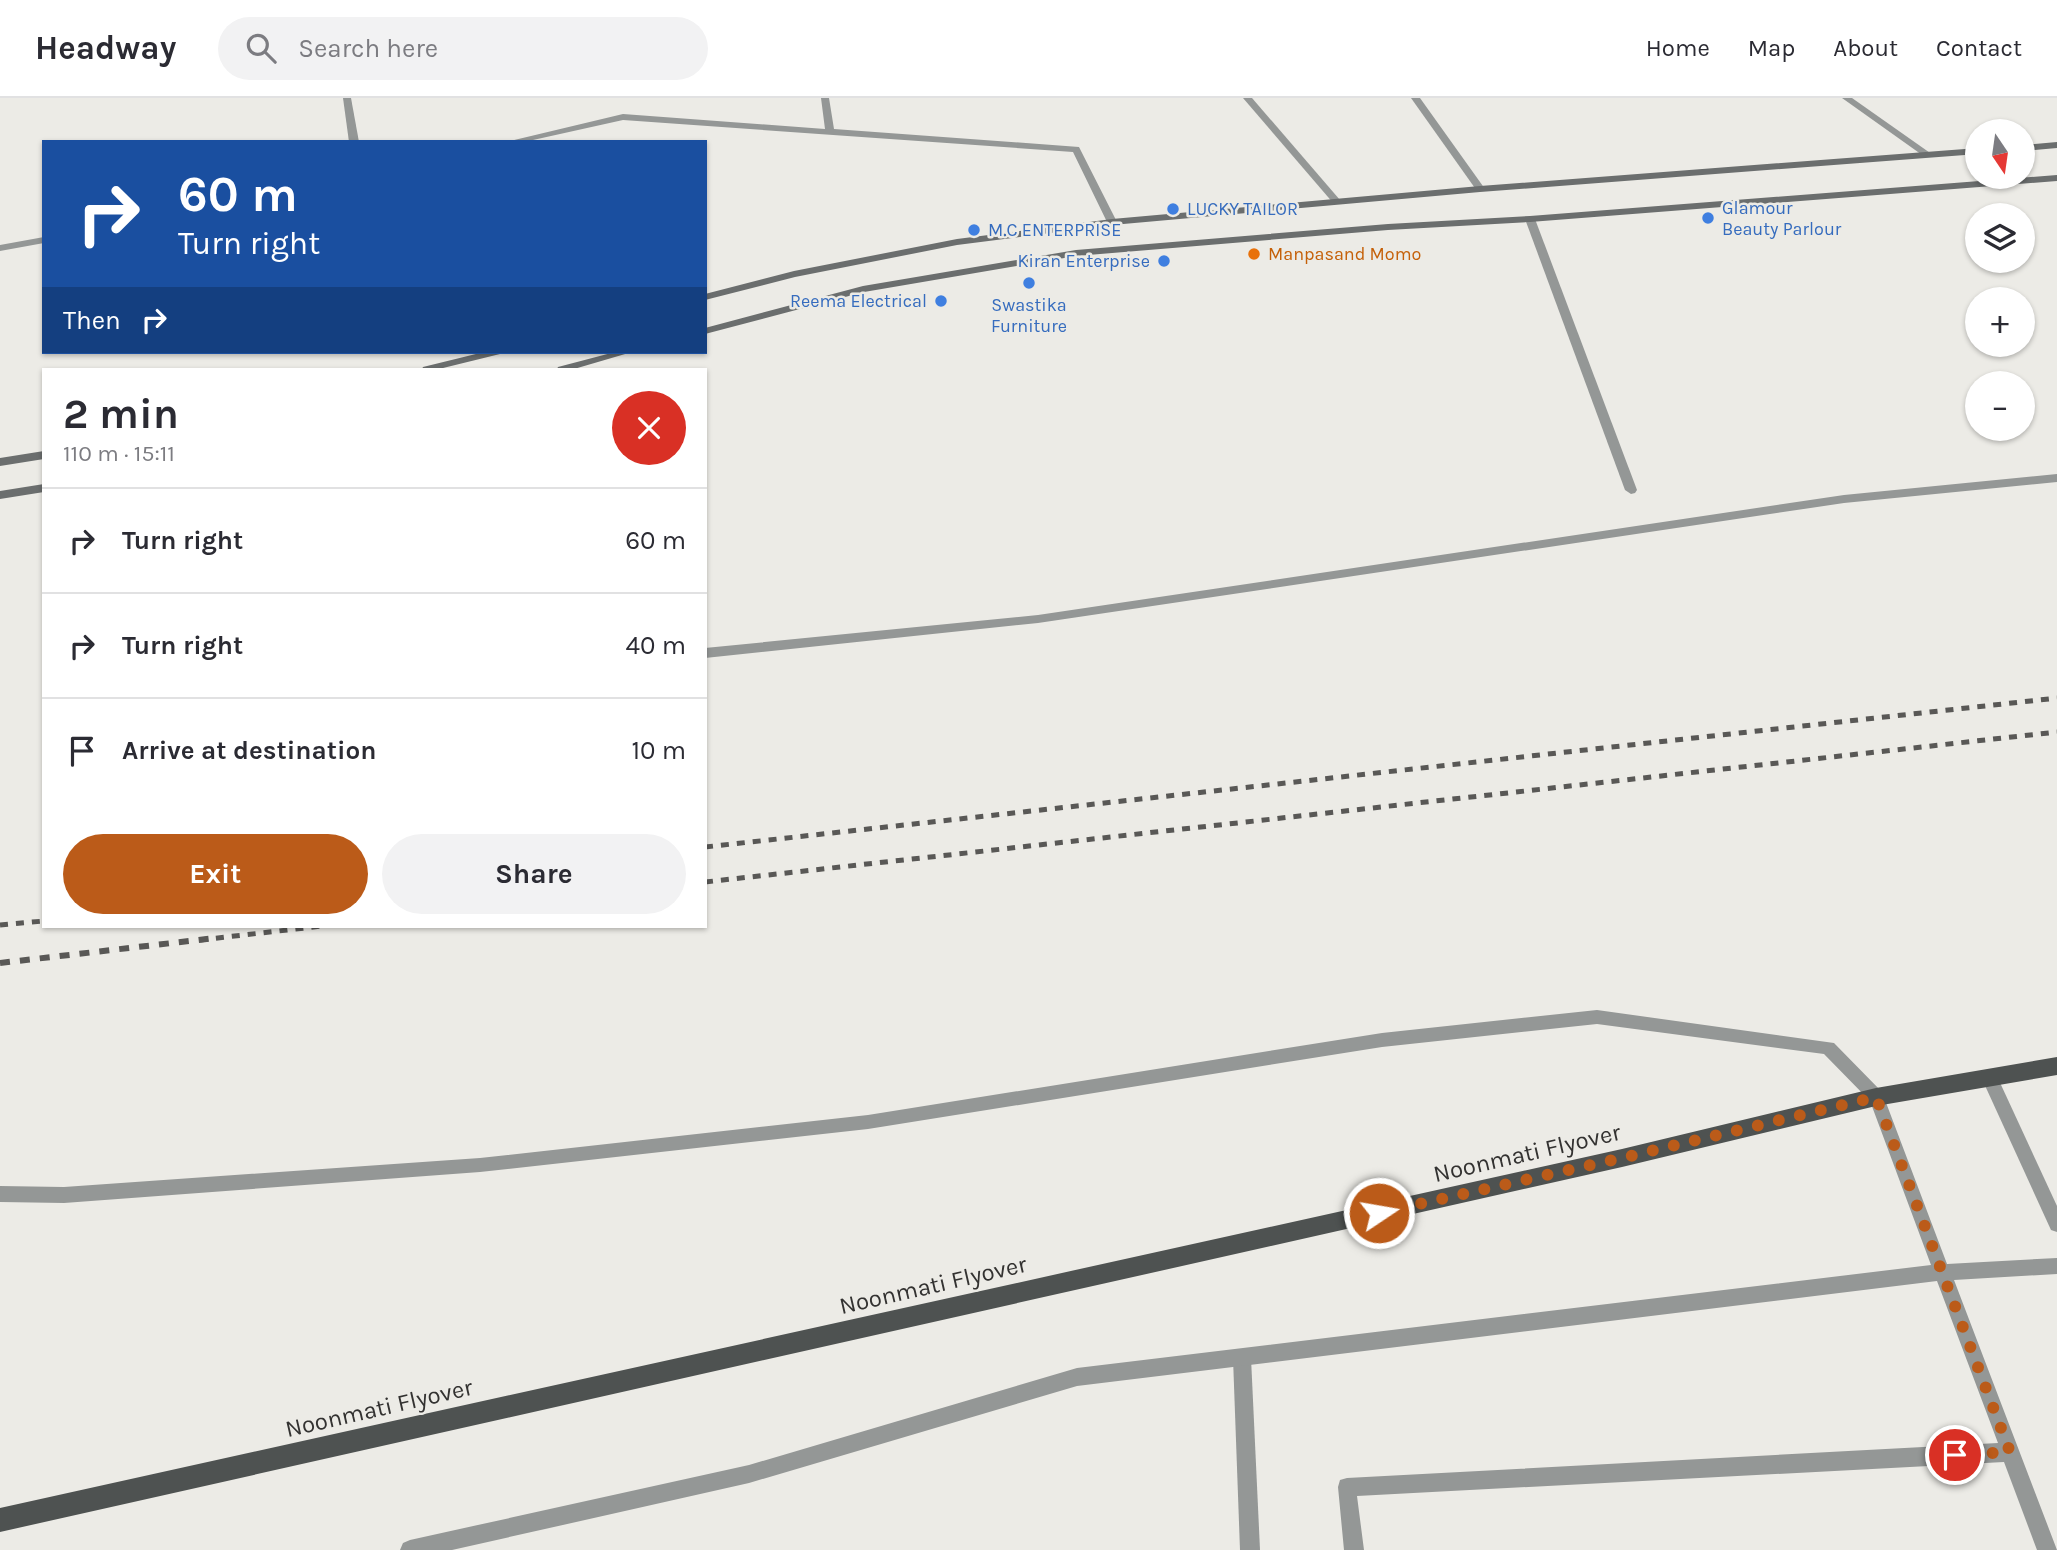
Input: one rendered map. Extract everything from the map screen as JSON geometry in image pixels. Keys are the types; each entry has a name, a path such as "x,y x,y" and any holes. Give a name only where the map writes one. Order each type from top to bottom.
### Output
{"main road":[{"path":"2035,147 2057,145"},
{"path":"707,296 794,274 957,242 1112,222 1480,189 1965,152"},
{"path":"707,330 863,289 1076,253 1388,227 1530,219 2057,178"},
{"path":"431,368 488,354"},
{"path":"566,368 619,354"},
{"path":"0,462 42,455"},
{"path":"0,495 42,488"},
{"name":"Noonmati Flyover","path":"0,1520 1622,1158 1876,1097 2057,1066"}],"street":[{"path":"347,98 354,140"},
{"path":"825,98 830,131"},
{"path":"1247,98 1338,202"},
{"path":"1415,98 1480,189"},
{"path":"1846,98 1928,155"},
{"path":"519,140 623,117 1076,149 1112,222"},
{"path":"1530,219 1631,490"},
{"path":"0,248 42,240"},
{"path":"707,653 1038,619 1844,499 2057,478"},
{"path":"0,1194 64,1195 480,1165 757,1135 868,1122 1382,1040 1597,1017 1828,1048 1876,1097 2047,1550"},
{"path":"1990,1079 2057,1224"},
{"path":"410,1550 749,1474 1077,1377 1942,1272 2057,1266"},
{"path":"1242,1358 1250,1550"},
{"path":"1354,1550 1347,1488 2010,1452"}],"railway":[{"path":"707,847 2057,698"},
{"path":"707,882 2057,732"},
{"path":"0,925 42,921"},
{"path":"200,940 305,928"},
{"path":"0,963 215,938"}],"place":[{"name":"LUCKY TAILOR","path":"1173,209"},
{"name":"Glamour Beauty Parlour","path":"1708,218"},
{"name":"M.C ENTERPRISE","path":"974,230"},
{"name":"Manpasand Momo","path":"1254,254"},
{"name":"Kiran Enterprise","path":"1164,261"},
{"name":"Swastika Furniture","path":"1029,283"},
{"name":"Reema Electrical","path":"941,301"}],"route":[{"path":"1379,1213 1876,1097 2010,1452 1955,1455"}]}
